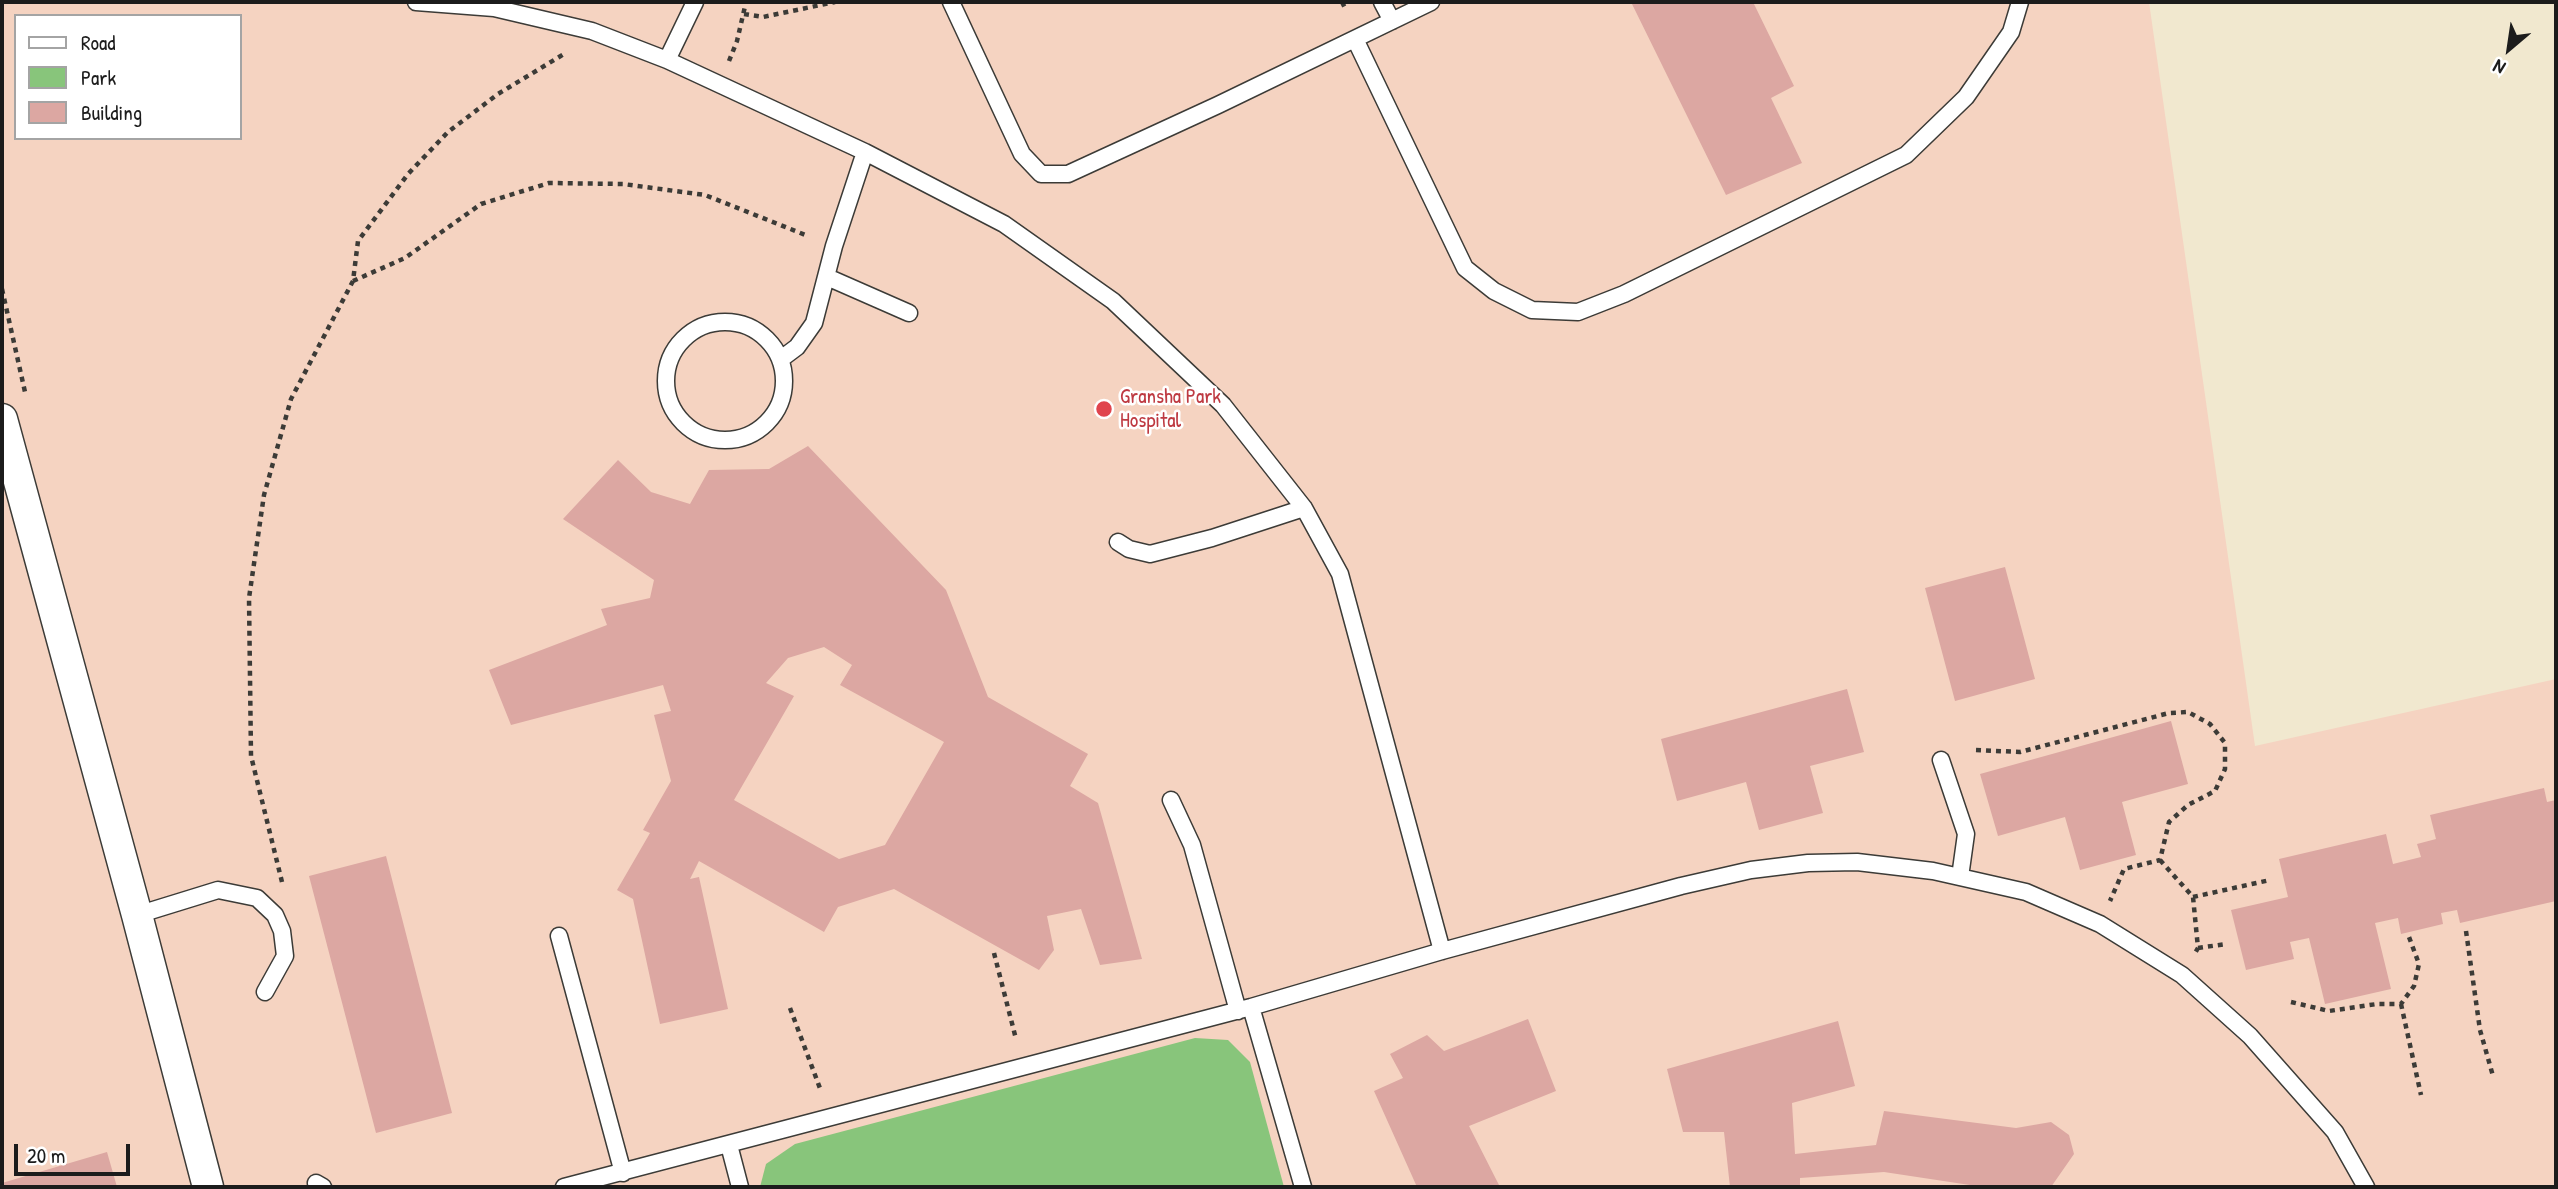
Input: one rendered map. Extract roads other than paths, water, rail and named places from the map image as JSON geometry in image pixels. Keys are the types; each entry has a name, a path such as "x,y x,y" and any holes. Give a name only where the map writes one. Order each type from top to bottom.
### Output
{"street":[{"path":"2,419 208,1187"}],"lane":[{"path":"416,2 494,8 593,31 667,60 865,152 1004,225 1113,301 1223,405 1304,508 1340,574 1442,951"},
{"path":"667,60 695,2"},
{"path":"951,2 1022,154 1041,174 1068,174 1431,2"},
{"path":"1382,2 1392,21"},
{"path":"1355,39 1465,268 1494,291 1532,310 1578,312 1625,293 1906,155 1966,97 2011,32 2020,2"},
{"path":"780,359 797,347 814,323 834,246 865,152"},
{"path":"827,277 909,313"},
{"path":"718,322 737,323 755,330 770,342 780,359 785,378 782,398 774,416 759,430 741,439 722,441 702,436 686,425 674,411 667,392 667,373 672,355 684,339 699,328 718,322"},
{"path":"1118,542 1129,549 1150,554 1212,538 1304,508"},
{"path":"1941,760 1966,834 1960,877"},
{"path":"1171,800 1192,845 1303,1187"},
{"path":"564,1187 1245,1009 1442,951 1681,886 1751,870 1808,863 1857,862 1960,877 2026,892 2100,924 2182,975 2250,1036 2336,1132 2366,1187"},
{"path":"137,915 218,890 257,898 275,915 282,931 285,956 265,992"},
{"path":"559,936 623,1173"},
{"path":"729,1145 740,1187"}],"place":[{"name":"Gransha Park Hospital","path":"1104,409"}]}
